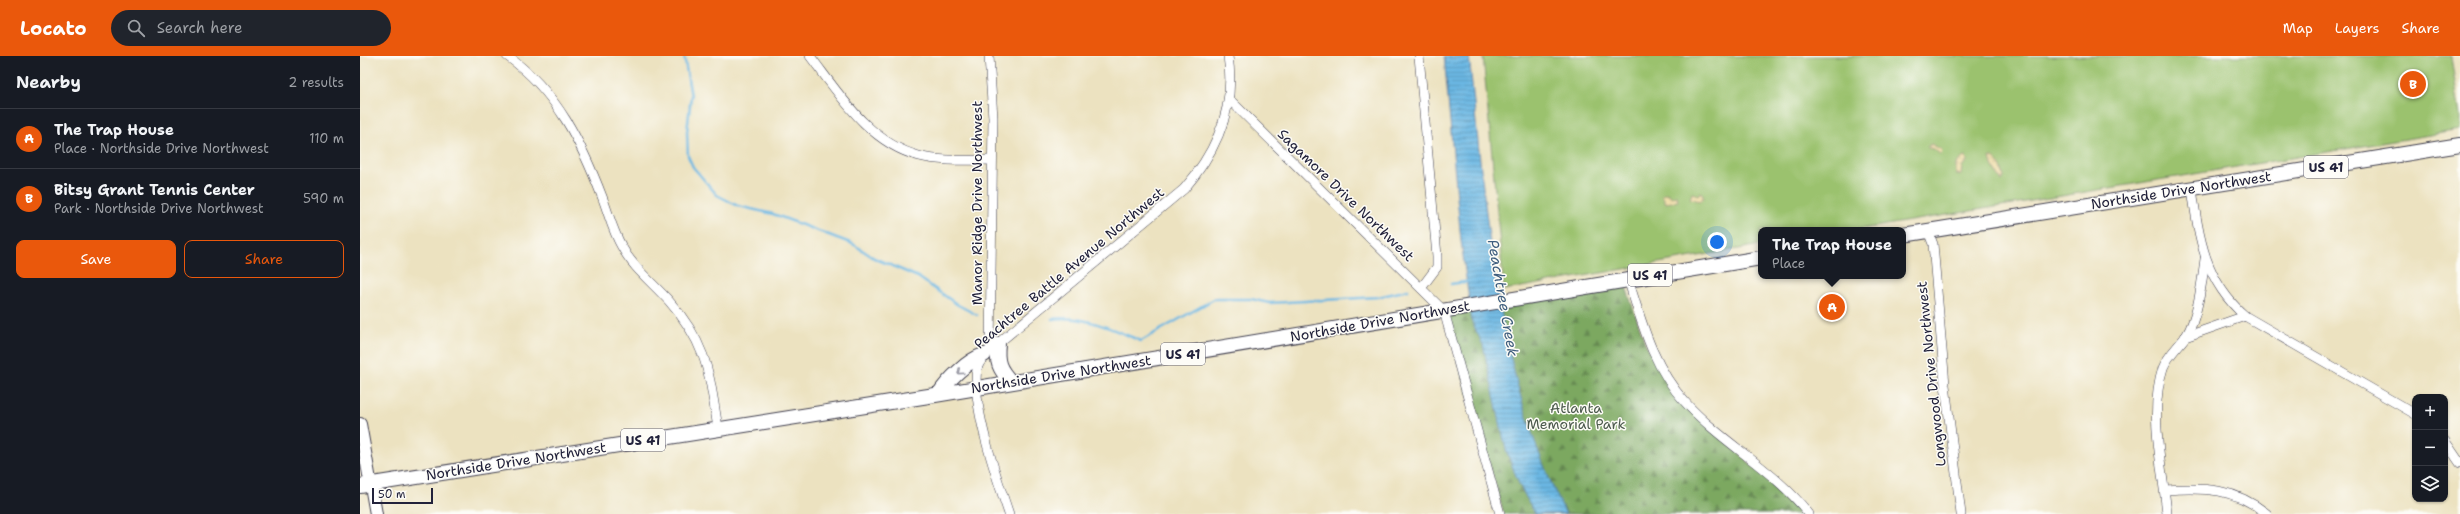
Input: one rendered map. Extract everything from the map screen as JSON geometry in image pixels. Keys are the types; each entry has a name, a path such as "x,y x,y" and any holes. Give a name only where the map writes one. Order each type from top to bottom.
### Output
{"main road":[{"name":"Northside Drive Northwest","path":"1906,235 2460,146"},
{"name":"Northside Drive Northwest","path":"365,485 977,388 1758,258"},
{"path":"939,394 944,385 975,358 991,350 1000,370 1011,382"}],"street":[{"path":"507,56 532,76 565,117 584,153 622,248 634,265 683,317 695,335 709,369 718,428"},
{"path":"810,56 864,123 891,144 924,157 992,160"},
{"name":"Manor Ridge Drive Northwest","path":"989,56 992,160 991,350"},
{"name":"Peachtree Battle Avenue Northwest","path":"1008,514 989,452 977,388 978,369 991,350 1184,189 1200,171 1212,151 1222,129 1229,99 1230,72 1228,56"},
{"path":"1419,56 1437,256 1437,267 1422,287"},
{"name":"Sagamore Drive Northwest","path":"1229,99 1369,238 1422,287 1444,311"},
{"path":"2192,189 2205,258 2220,290 2245,316 2412,412"},
{"name":"Longwood Drive Northwest","path":"1928,231 1933,244 1945,385 1961,514"},
{"path":"2167,514 2158,430 2160,382 2168,357 2185,337 2194,313 2205,258"},
{"path":"1628,279 1647,339 1657,361 1672,385 1699,416 1783,487 1808,514"},
{"path":"1444,311 1500,514"},
{"path":"2185,337 2245,316"},
{"path":"360,424 365,485 376,514"},
{"path":"2448,445 2460,463"},
{"path":"2165,490 2223,491 2240,496 2267,514"}],"green space":[{"path":"1483,56 2451,56 2460,116 2460,130 1874,227 1758,227 1758,246 1504,290"},
{"name":"Atlanta Memorial Park","path":"1626,287 1645,343 1675,391 1803,514 1504,514 1442,307 1513,304"}],"sand":[{"path":"1931,144 1942,150 1941,155 1934,149 1928,148"},
{"path":"1966,157 1967,162 1962,166 1961,174 1956,175 1956,164"},
{"path":"1990,157 1995,159 2001,167 2004,177 2002,181 1992,165"},
{"path":"1701,192 1704,197 1701,201 1690,199 1692,193 1698,195"},
{"path":"1667,193 1672,197 1677,196 1678,201 1666,203 1662,195"}],"water":[{"path":"1444,56 1469,56 1488,231 1497,290 1509,349 1523,406 1542,461 1566,514 1535,514 1519,484 1506,450 1483,345 1472,322 1461,241"}],"waterway":[{"path":"684,56 691,96 687,132 688,156 693,167 717,195 738,206 773,214 853,244 874,258 918,277 958,305 977,315"},
{"path":"1451,284 1471,281"},
{"path":"1052,319 1064,318 1087,321 1141,341 1214,299 1251,299 1269,303 1378,297 1408,290"}],"place":[{"name":"Bitsy Grant Tennis Center","path":"2413,84"},
{"name":"The Trap House","path":"1832,307"}],"water label":[{"name":"Peachtree Creek","path":"1503,298"}]}
